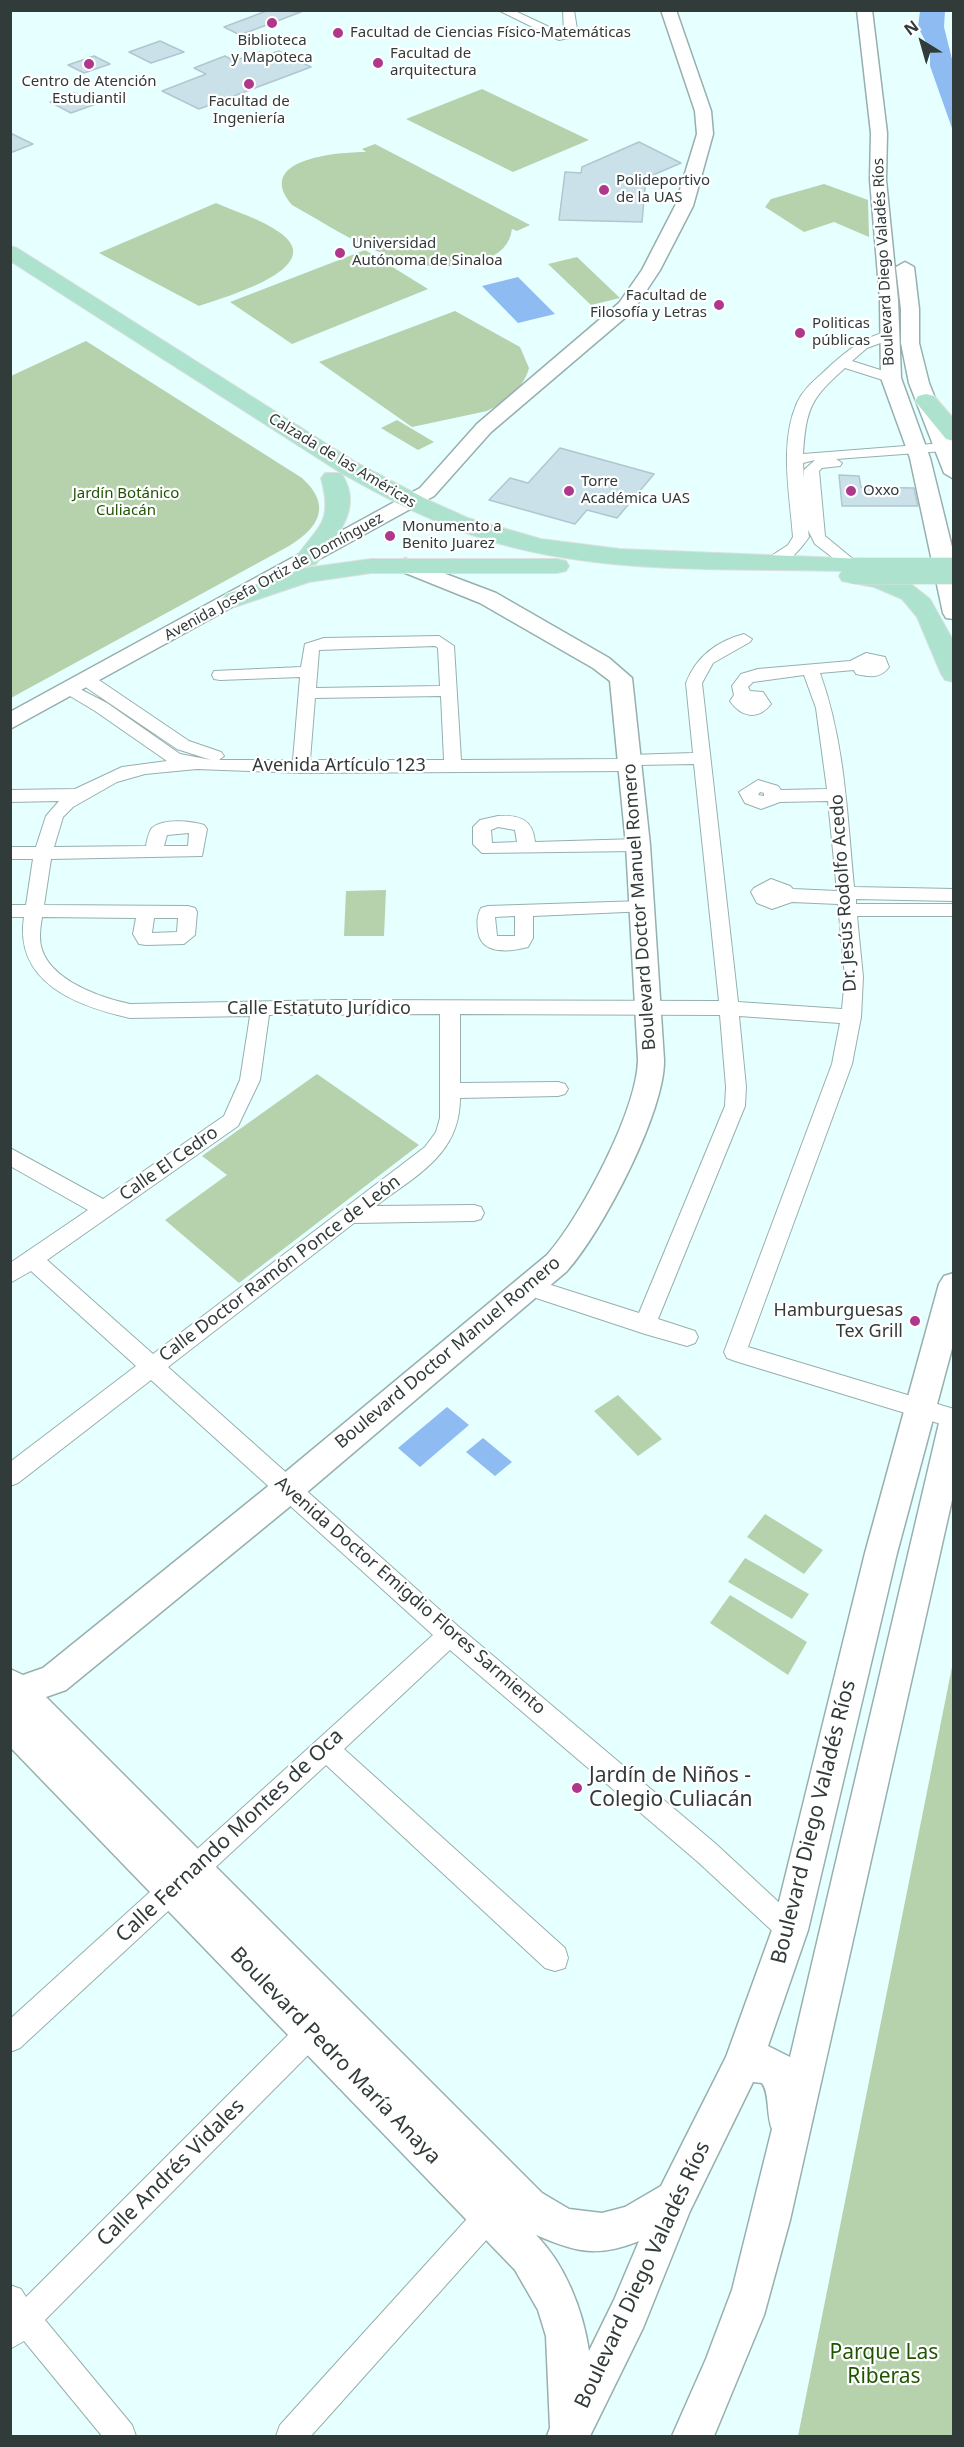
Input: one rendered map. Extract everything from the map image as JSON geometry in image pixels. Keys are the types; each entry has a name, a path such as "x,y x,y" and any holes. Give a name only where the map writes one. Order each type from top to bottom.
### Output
{"main road":[{"name":"Avenida Josefa Ortiz de Domínguez","path":"10,722 409,502 484,428 626,308 651,270 678,219 697,168 705,134 703,111 668,10"},
{"name":"Boulevard Diego Valadés Ríos","path":"864,10 879,133 878,180 889,300 888,335 891,378 919,454 939,535 954,613"},
{"path":"883,28 886,48"},
{"name":"Boulevard Diego Valadés Ríos","path":"903,248 910,309 911,351 926,401"},
{"name":"Calzada de las Américas","path":"10,252 291,431 409,502 454,537 543,559 557,566 808,571 855,566"},
{"name":"Calzada de las Américas","path":"10,273 201,398 333,478 409,502 485,531 541,546 606,555 652,559 855,566"},
{"path":"926,401 950,453"},
{"path":"307,559 330,529 338,512 339,504 333,478"},
{"path":"855,566 954,563"},
{"name":"Boulevard Doctor Manuel Romero","path":"16,1710 288,1489 529,1287 575,1243 603,1193 645,1101 651,1079 648,1010 638,845 621,678 610,669 488,598 406,565"},
{"path":"235,599 314,573 371,566 557,566"},
{"path":"855,566 954,571"},
{"path":"488,598 480,581 484,574 498,567"},
{"path":"808,571 880,579 910,590 919,598 929,615 954,675"},
{"name":"Boulevard Diego Valadés Ríos","path":"569,2434 629,2314 675,2200 742,2065 790,1930 918,1409 954,1284"},
{"path":"693,2436 717,2386 744,2315 766,2240 832,1963 904,1631 954,1423"},
{"name":"Boulevard Pedro María Anaya","path":"16,1710 501,2203 529,2256 556,2298 570,2355 569,2434"},
{"path":"742,2065 758,2063 772,2066 784,2078 787,2095 787,2145"},
{"name":"Boulevard Pedro María Anaya","path":"501,2203 576,2231 595,2234 625,2228 675,2200"}],"street":[{"path":"503,10 563,38 572,36 568,10"},
{"path":"771,563 793,548 801,537 795,460 796,431 804,403 813,389 862,345 888,335"},
{"path":"841,362 891,378"},
{"path":"795,460 814,456 950,453"},
{"path":"855,566 844,556 825,545 816,535 812,468 823,464 919,454"},
{"path":"645,1325 735,1106 736,1087 729,1008 694,683 697,673 708,658 744,639"},
{"path":"302,761 309,652 317,644 440,641 447,646 453,759"},
{"path":"743,696 739,687 751,676 857,665"},
{"name":"Dr. Jesús Rodolfo Acedo","path":"810,669 824,708 838,795 854,977 851,1017 842,1064 735,1352 918,1409"},
{"path":"220,675 309,672"},
{"name":"Avenida Artículo 123","path":"78,685 102,707 174,758 197,764 453,759 703,758"},
{"name":"Avenida Artículo 123","path":"78,685 193,750 217,756 302,761"},
{"path":"308,693 450,691"},
{"path":"127,771 150,742"},
{"path":"127,771 197,764"},
{"name":"Calle Estatuto Jurídico","path":"127,771 79,795 65,804 55,816 45,853 30,937 37,959 64,985 103,1007 130,1011 260,1008 648,1010 729,1008 851,1017"},
{"path":"10,796 79,795"},
{"path":"775,796 838,795"},
{"path":"526,848 525,829 521,825 492,822 484,825 482,844 488,849 526,848 638,845"},
{"path":"10,853 153,853"},
{"path":"786,895 954,910"},
{"path":"846,900 954,895"},
{"path":"524,910 524,938 518,943 497,944 488,939 488,912 524,910 642,908"},
{"path":"10,911 188,912 184,937 149,940 142,934 146,912"},
{"name":"Calle El Cedro","path":"10,1275 231,1121 245,1101 251,1083 260,1008"},
{"name":"Calle Doctor Ramón Ponce de León","path":"10,1476 150,1366 432,1152 445,1134 450,1118 450,1009"},
{"path":"451,1091 558,1089"},
{"path":"10,1156 103,1209"},
{"path":"350,1215 474,1213"},
{"name":"Avenida Doctor Emigdio Flores Sarmiento","path":"32,1259 450,1635 707,1853 790,1930"},
{"path":"529,1287 687,1337"},
{"path":"918,1409 954,1419"},
{"name":"Calle Fernando Montes de Oca","path":"10,2038 450,1635"},
{"path":"325,1748 555,1958"},
{"name":"Calle Andrés Vidales","path":"16,2318 322,2022"},
{"path":"291,2436 501,2203"},
{"path":"16,2318 121,2436"}],"green space":[{"path":"482,89 589,140 513,172 406,119"},
{"path":"375,144 530,225 517,231 512,229 506,245 489,258 457,266 431,266 407,262 383,254 292,205 283,190 283,177 291,168 304,161 320,157 366,152 362,149"},
{"path":"824,184 868,200 869,237 834,222 804,232 765,207 771,199"},
{"path":"216,203 256,219 279,232 292,245 292,258 283,269 248,289 199,306 99,253"},
{"path":"365,250 428,289 292,344 230,302"},
{"path":"577,257 620,298 591,305 548,264"},
{"path":"455,311 520,347 529,368 523,382 513,394 487,411 412,427 319,362"},
{"name":"Jardín Botánico Culiacán","path":"86,341 302,478 312,488 317,498 318,516 308,532 289,546 11,698 11,376"},
{"path":"397,420 434,442 418,450 381,428"},
{"path":"386,890 384,936 344,936 346,891"},
{"path":"317,1074 419,1145 239,1283 165,1220 227,1175 202,1156"},
{"path":"618,1395 662,1439 638,1456 594,1411"},
{"path":"765,1514 823,1550 804,1574 747,1537"},
{"path":"745,1558 809,1594 792,1619 728,1582"},
{"path":"730,1595 807,1642 788,1675 710,1623"},
{"name":"Parque Las Riberas","path":"953,1662 953,2436 798,2436"}],"water":[{"path":"920,11 945,11 944,27 953,63 953,131 930,66 930,50 918,27"},
{"path":"518,277 555,314 518,323 482,286"},
{"path":"447,1407 469,1425 420,1467 398,1448"},
{"path":"483,1438 512,1462 495,1476 466,1452"}],"building":[{"path":"269,10 301,12 240,35 224,27"},
{"path":"160,41 184,52 151,63 129,52"},
{"path":"279,51 311,67 199,109 162,91 206,74 194,68 225,56 234,61 260,52 267,55"},
{"name":"Centro de Atención Estudiantil","path":"94,56 110,64 84,73 68,65"},
{"path":"75,93 96,104 71,113 50,102"},
{"path":"10,133 33,144 10,153"},
{"name":"Polideportivo de la UAS","path":"639,142 681,163 646,178 642,222 559,220 565,172 581,173 582,167"},
{"name":"Torre Académica UAS","path":"560,448 654,474 617,518 587,510 575,524 489,500 510,478 528,483"},
{"path":"839,475 859,476 861,487 914,488 918,506 842,506"}],"place":[{"name":"Biblioteca y Mapoteca","path":"272,23"},
{"name":"Facultad de Ciencias Físico-Matemáticas","path":"338,33"},
{"name":"Facultad de arquitectura","path":"378,63"},
{"name":"Centro de Atención Estudiantil","path":"89,64"},
{"name":"Facultad de Ingeniería","path":"249,84"},
{"name":"Polideportivo de la UAS","path":"604,190"},
{"name":"Universidad Autónoma de Sinaloa","path":"340,253"},
{"name":"Facultad de Filosofía y Letras","path":"719,305"},
{"name":"Politicas públicas","path":"800,333"},
{"name":"Torre Académica UAS","path":"569,491"},
{"name":"Oxxo","path":"851,491"},
{"name":"Monumento a Benito Juarez","path":"390,536"},
{"name":"Hamburguesas Tex Grill","path":"915,1321"},
{"name":"Jardín de Niños - Colegio Culiacán","path":"577,1788"}]}
